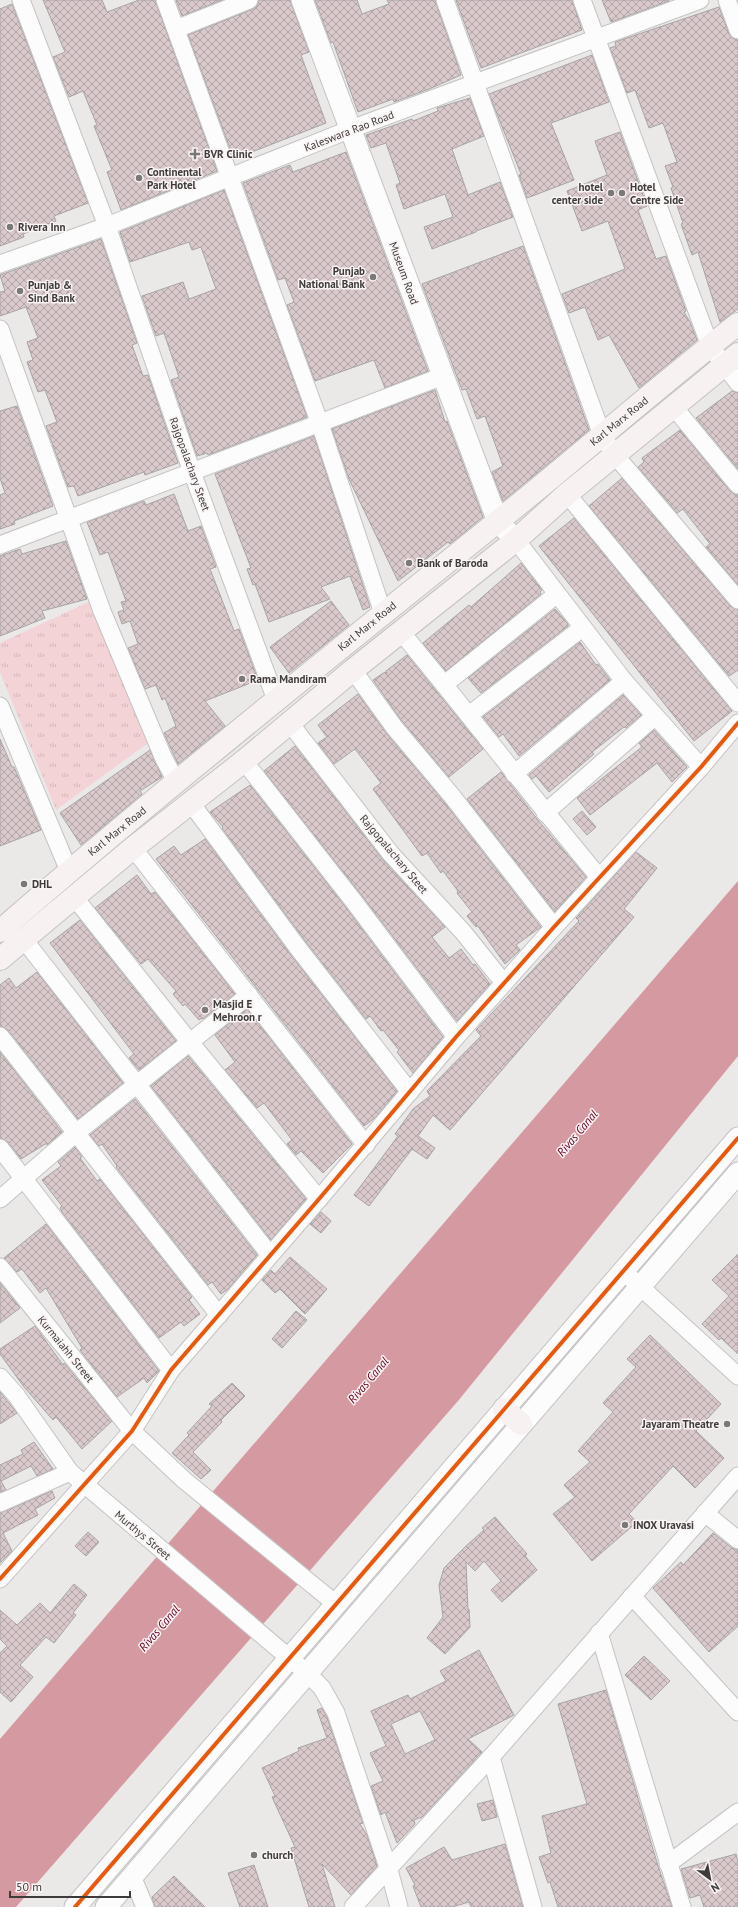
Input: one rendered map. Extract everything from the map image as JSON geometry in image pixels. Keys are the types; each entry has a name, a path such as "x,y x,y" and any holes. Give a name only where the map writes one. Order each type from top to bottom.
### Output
{"main road":[{"name":"Karl Marx Road","path":"0,931 69,871 276,700 498,522 738,324"},
{"name":"Karl Marx Road","path":"0,959 75,898 133,848 244,761 353,670 516,540 614,454 731,359"},
{"path":"504,1409 521,1424"}],"street":[{"name":"Rajgopalachary Steet","path":"21,0 107,226 192,472 276,700"},
{"path":"165,0 320,424 383,613"},
{"path":"176,29 249,0"},
{"name":"Museum Road","path":"302,0 498,522 516,540"},
{"path":"445,0 602,435 614,454 738,600"},
{"path":"582,0 710,346 731,359 738,383"},
{"name":"Kaleswara Rao Road","path":"0,264 107,226 351,129 700,0"},
{"path":"727,0 738,30"},
{"path":"0,329 102,611 164,759 177,783"},
{"path":"0,545 320,424 442,376"},
{"path":"673,406 738,485"},
{"path":"567,494 738,703"},
{"path":"516,540 624,681 654,717 701,768"},
{"path":"445,684 557,594"},
{"path":"469,715 582,628"},
{"path":"401,632 445,684 545,813 599,877"},
{"path":"353,670 394,727 452,796 554,927"},
{"path":"514,774 624,681"},
{"path":"0,706 69,871"},
{"path":"545,813 654,717"},
{"name":"Rajgopalachary Steet","path":"289,722 391,854 463,932 504,983"},
{"path":"0,1579 86,1486 132,1431 171,1370 366,1145 456,1037 599,877 701,768 738,723"},
{"path":"244,761 355,903 456,1037"},
{"path":"191,803 298,948 410,1092"},
{"path":"133,848 366,1145"},
{"path":"75,898 189,1041 319,1199"},
{"path":"24,940 270,1256"},
{"path":"0,1199 22,1178 76,1133 189,1041 249,995"},
{"path":"0,1036 219,1315"},
{"path":"75,1907 289,1657 331,1600 504,1409 738,1138"},
{"path":"0,1148 171,1370"},
{"path":"106,1907 738,1172"},
{"name":"Kurmaiahh Street","path":"0,1267 132,1431 184,1480 331,1600"},
{"path":"623,1271 738,1376"},
{"name":"Murthys Street","path":"3,1385 70,1472 259,1634 289,1657 322,1688 336,1713 389,1870 399,1907"},
{"path":"0,1503 70,1472"},
{"path":"353,1907 389,1870 491,1757 738,1476"},
{"path":"705,1513 738,1540"},
{"path":"632,1596 738,1712"},
{"path":"599,1633 682,1907"},
{"path":"491,1757 533,1907"},
{"path":"668,1864 738,1812"},
{"path":"132,1876 145,1907"}],"green space":[{"path":"95,599 148,743 56,810 0,672 0,643"}],"water":[{"name":"Rivas Canal","path":"738,881 738,1056 458,1401 16,1907 0,1907 0,1739"}],"building":[{"path":"43,0 102,0 107,12 139,0 155,0 217,171 121,210 107,172 112,170 94,126 97,125 83,91 69,97 53,57 65,52"},
{"path":"176,0 222,0 182,16"},
{"path":"259,0 290,0 309,52 301,55 326,123 234,159 188,35 253,9 257,6"},
{"path":"315,0 357,0 362,14 389,4 387,0 435,0 461,75 394,102 393,99 358,112 333,42 331,43"},
{"path":"456,0 572,0 582,30 481,68"},
{"path":"602,0 669,0 669,1 611,22"},
{"path":"12,4 88,203 54,216 56,221 23,234 24,237 0,246 0,9"},
{"path":"719,7 729,34 732,38 738,40 738,309 720,322 698,252 692,255 681,224 683,223 671,188 673,187 665,166 677,162 663,123 649,128 635,90 627,93 610,48 616,46 615,42"},
{"path":"592,55 609,102 551,123 574,180 527,198 519,175 521,174 489,94"},
{"path":"470,98 484,136 452,149 468,195 500,182 513,217 432,249 424,227 453,217 445,194 404,209 396,185 400,183 386,143 371,148 366,135 412,119 413,121 438,111 437,108"},
{"path":"620,132 647,206 638,210 656,259 666,256 686,311 684,312 690,322 697,340 639,388 609,335 598,340 585,307 569,313 562,294 625,269 608,221 582,231 567,191 607,175 595,141"},
{"path":"346,152 428,371 385,388 374,360 315,381 287,305 294,302 285,278 278,280 243,183 290,165 293,172"},
{"path":"224,190 307,417 208,455 207,453 197,456 171,380 179,377 164,333 156,336 142,296 183,282 189,299 216,289 201,247 192,250 189,242 130,262 120,232"},
{"path":"101,239 137,343 132,345 143,376 148,375 178,463 145,475 144,472 78,496 74,486 68,487 46,426 57,422 45,390 38,392 27,362 33,360 27,342 38,338 26,307 0,316 0,292 5,291 0,275"},
{"path":"523,246 589,430 503,501 492,472 503,466 485,416 477,419 466,389 462,390 422,284"},
{"path":"435,390 445,422 447,421 483,517 450,544 448,542 398,581 349,479 332,429"},
{"path":"732,391 738,393 738,469 696,418"},
{"path":"17,406 53,506 14,521 15,524 0,529 0,495 5,493 0,478 0,411"},
{"path":"680,430 730,491 738,495 738,585 706,547 710,544 683,509 677,513 638,467 644,462 642,458"},
{"path":"314,436 370,607 363,610 350,576 321,587 330,599 269,622 255,584 253,585 247,569 251,568 215,474"},
{"path":"622,478 730,606 738,610 738,670 729,676 589,506"},
{"path":"174,494 188,531 201,526 216,567 210,569 234,631 239,629 258,680 205,701 225,726 178,764 164,733 176,726 165,698 162,700 156,685 145,689 128,648 138,644 130,621 122,624 118,612 124,610 121,602 126,601 108,552 100,555 87,522 144,501 146,505"},
{"path":"574,518 732,711 694,741 539,546"},
{"path":"66,541 87,599 42,611 45,618 0,636 0,556 20,549 22,554"},
{"path":"521,563 542,590 540,592 541,594 446,671 423,643 469,605 471,607"},
{"path":"331,601 349,625 289,673 270,647"},
{"path":"555,609 568,624 568,626 481,693 468,678"},
{"path":"580,642 596,665 598,664 610,680 519,756 503,734 499,737 483,717"},
{"path":"407,655 483,749 449,777 402,721 373,680 385,672 387,674 386,671"},
{"path":"358,694 386,733 444,802 541,927 516,945 520,950 505,964 477,925 476,927 467,916 472,912 457,893 458,891 443,871 441,873 427,853 422,856 373,789 381,783 355,749 334,764 318,743 327,737 318,725"},
{"path":"623,695 641,715 626,728 624,727 592,752 594,754 549,792 536,776 532,779 529,775"},
{"path":"654,730 687,767 672,782 657,763 590,815 577,798 642,747 639,743"},
{"path":"0,739 12,767 14,767 41,830 0,846"},
{"path":"295,746 383,860 445,927 432,937 449,958 461,949 473,965 475,964 490,984 457,1021 363,897 264,771"},
{"path":"150,750 162,777 140,791 142,794 81,845 60,813"},
{"path":"501,772 537,819 586,877 555,912 467,799"},
{"path":"250,785 347,909 443,1037 413,1073 397,1052 399,1050 383,1030 381,1031 370,1016 366,1019 306,942 222,828 223,827 210,812"},
{"path":"582,811 596,827 587,835 573,819"},
{"path":"205,839 290,954 397,1091 376,1117 364,1126 156,859 174,846 181,855"},
{"path":"636,852 657,868 624,909 634,917 450,1130 433,1115 418,1136 435,1148 427,1159 412,1149 369,1206 354,1195 398,1136 395,1134 413,1109 430,1096 427,1091 481,1036 476,1030 579,921 576,918"},
{"path":"137,875 151,894 155,892 235,994 203,1019 202,1018 199,1020 185,1004 183,1006 173,994 176,991 148,959 141,964 95,908"},
{"path":"80,920 176,1041 139,1070 129,1058 134,1054 50,943"},
{"path":"37,972 123,1083 78,1119 8,1030 0,1026 0,985 9,978 16,988"},
{"path":"247,1009 352,1144 323,1173 301,1151 296,1155 287,1144 292,1140 264,1103 257,1108 225,1070 235,1062 215,1035"},
{"path":"0,1052 62,1132 47,1145 47,1143 21,1159 8,1142 0,1138"},
{"path":"188,1056 306,1199 271,1240 151,1086"},
{"path":"135,1099 257,1255 228,1289 221,1294 212,1282 208,1285 116,1167 117,1166 102,1144 99,1146 90,1135"},
{"path":"75,1147 82,1157 80,1158 97,1181 100,1179 192,1297 189,1300 200,1314 184,1326 181,1322 159,1338 62,1212 60,1208 62,1206 42,1180 61,1166 58,1162"},
{"path":"321,1212 331,1221 321,1233 310,1224"},
{"path":"46,1224 159,1371 147,1383 144,1378 117,1397 80,1350 82,1348 46,1288 40,1293 22,1269 17,1272 4,1258"},
{"path":"738,1254 738,1354 721,1338 719,1340 702,1324 729,1296 712,1280"},
{"path":"290,1257 327,1289 305,1314 280,1289 275,1293 262,1280 271,1270 275,1274"},
{"path":"0,1283 20,1308 0,1323"},
{"path":"296,1311 307,1320 282,1348 272,1339"},
{"path":"35,1326 63,1365 64,1363 112,1421 82,1449 56,1417 53,1420 24,1387 0,1354 0,1349"},
{"path":"650,1335 721,1404 696,1431 724,1458 695,1488 673,1466 629,1514 637,1522 592,1561 553,1514 575,1497 564,1485 590,1462 578,1451 613,1412 603,1403 636,1367 627,1359"},
{"path":"232,1383 245,1396 221,1420 222,1422 193,1452 211,1470 201,1479 172,1453 189,1435 187,1433 212,1406 209,1404"},
{"path":"0,1392 17,1413 0,1424"},
{"path":"34,1442 53,1469 37,1476 31,1466 1,1481 6,1490 0,1492 0,1465 23,1454 21,1450"},
{"path":"52,1491 55,1498 35,1509 38,1515 3,1533 12,1551 0,1563 0,1513"},
{"path":"495,1517 527,1554 525,1556 537,1570 502,1602 491,1590 501,1581 484,1561 475,1571 466,1562 470,1627 445,1654 427,1638 443,1617 439,1585 444,1568 484,1530 482,1528"},
{"path":"88,1532 99,1542 86,1556 75,1546"},
{"path":"713,1533 732,1548 738,1550 738,1626 709,1652 653,1588 681,1562 683,1565"},
{"path":"74,1584 87,1595 73,1613 76,1615 54,1643 46,1637 20,1665 33,1677 11,1702 0,1692 0,1653 7,1646 0,1639 0,1610 17,1625 40,1603 50,1613"},
{"path":"479,1650 514,1715 468,1739 482,1752 422,1817 414,1820 415,1824 397,1843 385,1812 381,1815 371,1786 383,1781 370,1753 386,1746 371,1711 408,1695 410,1699 446,1681 440,1671","holes":["420,1711 435,1740 405,1754 391,1724"]},
{"path":"644,1656 670,1681 651,1700 625,1675"},
{"path":"606,1690 658,1866 672,1907 558,1907 550,1882 548,1883 539,1857 551,1853 542,1816 587,1804 558,1704"},
{"path":"322,1708 327,1717 363,1823 360,1824 367,1835 377,1866 351,1895 322,1864 335,1907 309,1907 291,1848 295,1847 272,1797 275,1796 262,1768 299,1751 298,1748 327,1738 317,1710"},
{"path":"493,1800 497,1817 482,1821 477,1804"},
{"path":"505,1844 523,1907 471,1907 469,1902 452,1907 421,1907 413,1886 415,1885 406,1868 444,1847 452,1860"},
{"path":"736,1854 738,1862 738,1907 704,1907 700,1895 690,1898 681,1869"},
{"path":"254,1865 268,1907 240,1907 228,1873"},
{"path":"174,1876 205,1907 155,1907 152,1897"}],"cycle path":[{"path":"0,1579 132,1431 171,1370 319,1199 456,1037 554,927 701,767 738,723"},
{"path":"75,1907 738,1138"}],"place":[{"name":"BVR Clinic","path":"195,154"},
{"name":"Continental Park Hotel","path":"139,178"},
{"name":"hotel center side","path":"611,193"},
{"name":"Hotel Centre Side","path":"622,193"},
{"name":"Rivera Inn","path":"10,227"},
{"name":"Punjab National Bank","path":"373,277"},
{"name":"Punjab & Sind Bank","path":"20,291"},
{"name":"Bank of Baroda","path":"409,563"},
{"name":"Rama Mandiram","path":"242,679"},
{"name":"DHL","path":"24,884"},
{"name":"Masjid E Mehroon r","path":"205,1010"},
{"name":"Jayaram Theatre","path":"727,1424"},
{"name":"INOX Uravasi","path":"625,1525"},
{"name":"church","path":"254,1855"}]}
